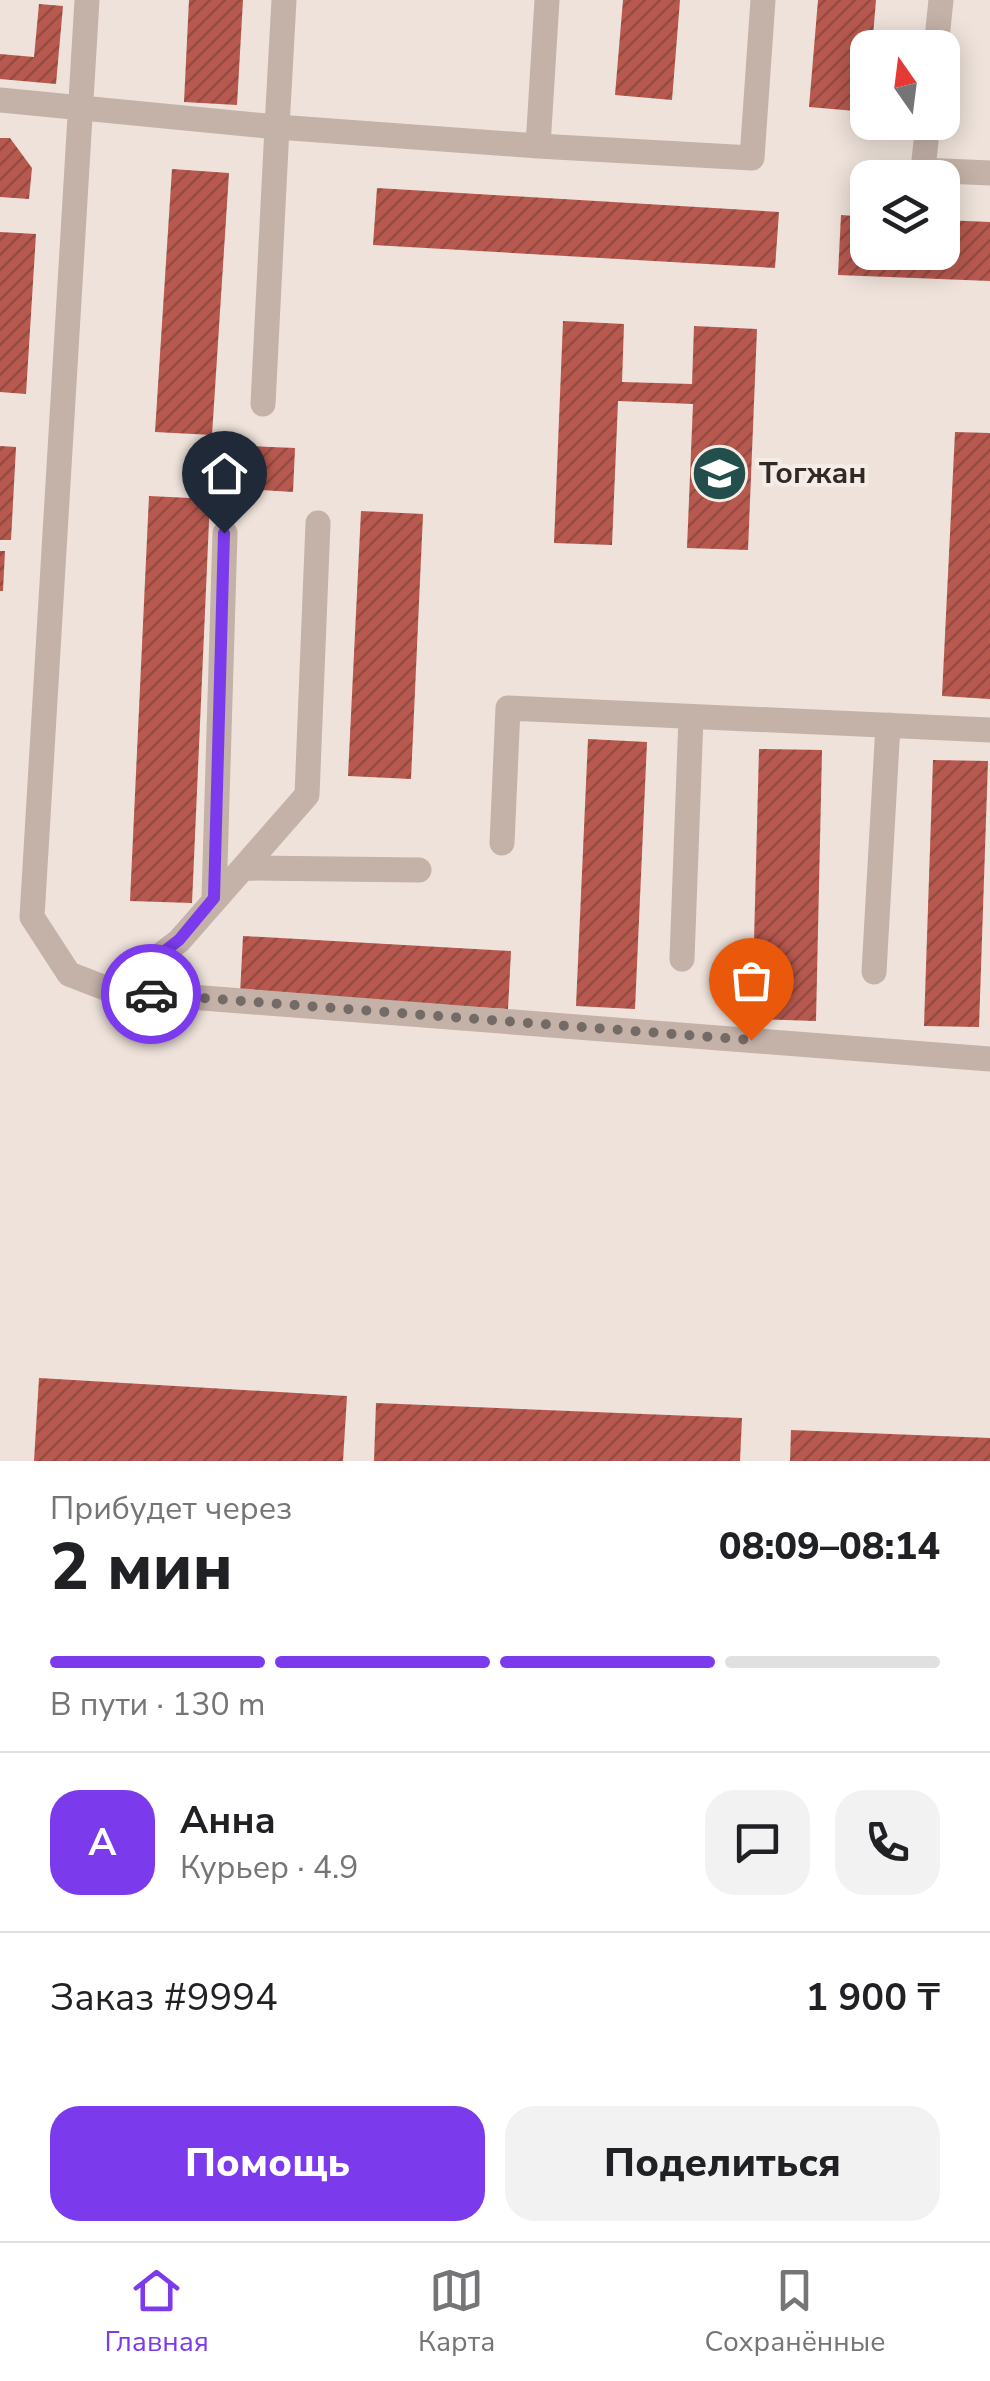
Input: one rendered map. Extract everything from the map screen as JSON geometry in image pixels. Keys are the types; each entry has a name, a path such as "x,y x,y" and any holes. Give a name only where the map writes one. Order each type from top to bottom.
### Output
{"lane":[{"path":"88,0 32,917 69,974 113,991 990,1059"},
{"path":"262,404 284,0"},
{"path":"538,146 547,0"},
{"path":"0,100 277,128 752,158 763,0"},
{"path":"938,30 940,0"},
{"path":"926,140 922,170 990,173"},
{"path":"113,991 179,940 307,794 318,523"},
{"path":"214,898 224,533"},
{"path":"502,843 508,708 990,730"},
{"path":"682,959 690,717"},
{"path":"874,972 888,726"},
{"path":"244,868 418,870"}],"building":[{"path":"189,0 243,0 237,105 184,102"},
{"path":"623,0 680,0 672,100 615,95"},
{"path":"818,0 876,0 874,30 850,30 850,111 809,107"},
{"path":"39,4 63,6 56,84 0,79 0,54 34,57"},
{"path":"0,138 10,138 32,168 29,199 0,197"},
{"path":"172,169 229,173 212,435 155,432"},
{"path":"377,188 779,212 775,268 373,245"},
{"path":"841,215 850,216 850,270 960,270 960,221 990,222 990,281 838,275"},
{"path":"0,232 36,234 26,394 0,392"},
{"name":"Тогжан","path":"563,321 624,324 622,382 692,384 694,326 757,329 748,550 687,548 693,404 618,401 612,545 554,543"},
{"path":"955,432 990,433 990,699 942,696"},
{"path":"0,446 16,447 11,540 0,540"},
{"path":"246,446 295,448 293,492 244,489"},
{"path":"149,496 210,499 192,903 130,901"},
{"path":"361,511 423,514 411,779 348,776"},
{"path":"0,551 5,551 3,591 0,591"},
{"path":"588,739 647,742 635,1009 576,1006"},
{"path":"759,749 822,750 816,1021 752,1019"},
{"path":"933,760 988,761 979,1027 924,1026"},
{"path":"243,936 511,951 508,1009 240,994"},
{"path":"39,1378 347,1396 343,1461 34,1461"},
{"path":"376,1403 742,1418 740,1461 374,1461"},
{"path":"791,1430 990,1438 990,1461 790,1461"}],"way so far":[{"path":"151,994 751,1040"}],"place":[{"name":"Тогжан","path":"720,473"}],"route":[{"path":"151,994 113,991 179,940 214,898 224,533"}]}
